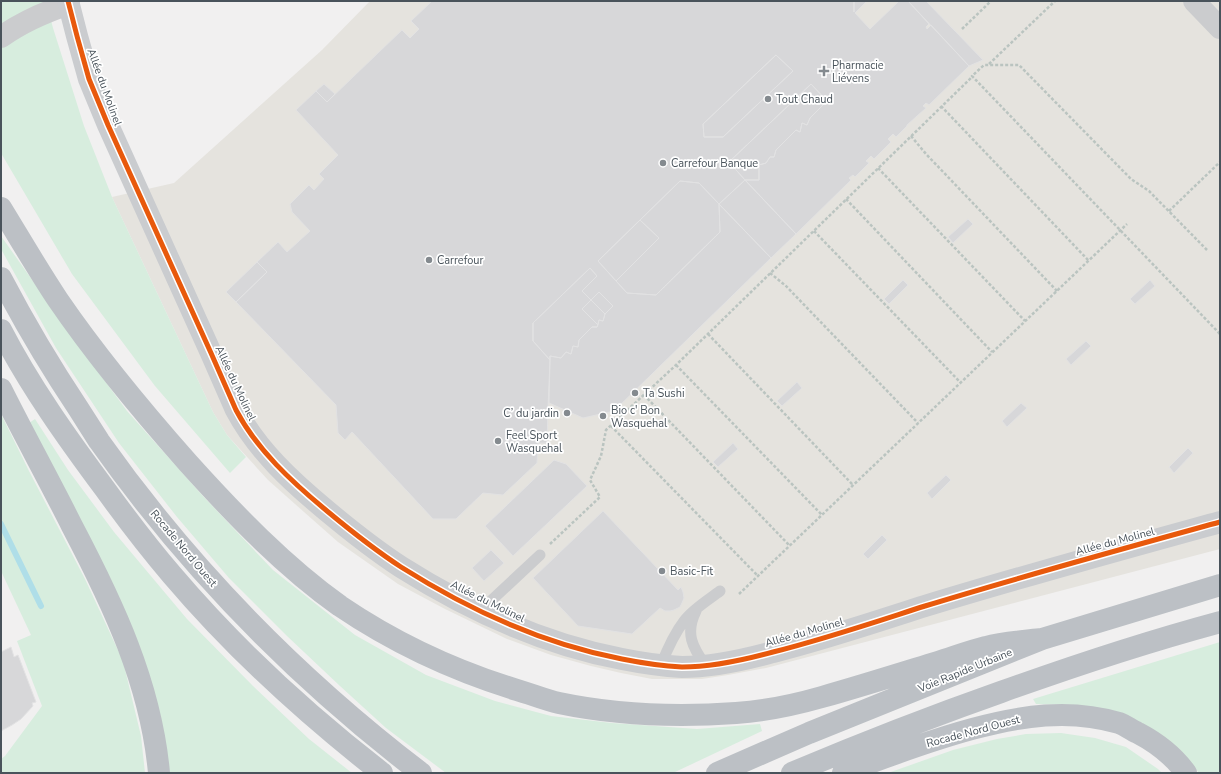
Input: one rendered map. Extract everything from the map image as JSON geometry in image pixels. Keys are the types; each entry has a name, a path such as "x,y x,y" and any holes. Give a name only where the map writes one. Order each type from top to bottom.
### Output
{"highway":[{"path":"1,208 58,300 98,354 154,424 239,517 282,558 339,605 395,640 420,653 470,675 556,702 602,710 652,714 698,715 738,713 766,710 804,702 989,646 1042,639"},
{"name":"Rocade Nord Ouest","path":"1,278 42,350 99,441 155,514 196,563 244,616 301,672 350,715 421,773"},
{"path":"1,330 34,388 79,456 172,575 225,633 284,691 337,737 382,773"},
{"path":"1,389 89,557 128,643 148,706 156,742 159,773"},
{"name":"Voie Rapide Urbaine","path":"718,773 809,733 1042,639 1220,585"},
{"path":"792,773 944,712 1051,674 1220,622"},
{"name":"Rocade Nord Ouest","path":"842,773 946,736 1001,722 1037,716 1066,715 1092,717 1120,724 1146,737 1170,754 1186,773"}],"street":[{"path":"1194,1 1220,28"},
{"path":"1,37 33,18 68,2"},
{"name":"Allée du Molinel","path":"68,2 89,79 114,139 236,410 245,426 262,449 292,480 348,528 409,572 480,611 530,632 586,651 661,665 682,667 706,666 786,649 1040,572 1220,522"}],"lane":[{"path":"480,611 540,554"},
{"path":"661,665 678,629 684,620 720,591"},
{"path":"699,607 692,623 691,636 692,643 706,666"}],"path":[{"path":"962,29 991,1"},
{"path":"540,554 600,497 590,480 601,456 606,430 676,365 972,76 984,65 988,64 1056,1"},
{"path":"988,64 1019,65 1131,179 1149,191 1208,250"},
{"path":"972,76 1220,334"},
{"path":"941,106 1089,261"},
{"path":"911,136 926,154 1057,291"},
{"path":"1169,211 1220,162"},
{"path":"878,168 1025,321"},
{"path":"846,199 992,352"},
{"path":"739,594 1126,224"},
{"path":"814,230 961,383"},
{"path":"770,273 786,286 918,424"},
{"path":"708,334 853,485"},
{"path":"676,365 822,515"},
{"path":"644,395 790,546"},
{"path":"611,426 758,576"}],"shaded area":[{"path":"370,1 1220,1 1220,549 766,668 702,679 652,679 591,666 551,655 507,639 398,584 338,542 268,480 227,435 213,412 112,197 174,183 322,50"}],"green space":[{"path":"1,1 46,1 84,126 112,197 213,412 227,435 246,457 230,473 155,386 72,274 1,153"},
{"path":"1,236 127,411 202,495 273,570 355,635 426,675 495,701 551,716 612,723 697,729 760,724 762,731 673,773 446,773 386,728 287,636 229,578 177,517 119,443 56,348 1,249"},
{"path":"1,414 85,579 123,661 141,736 145,773 1,773 1,759 5,756 42,706 17,641 31,635 1,571"},
{"path":"35,419 68,470 114,532 187,619 253,686 309,739 352,773 169,773 29,423"},
{"path":"1220,642 1220,773 1199,773 1182,752 1074,705 1036,704 1033,699"},
{"path":"1061,733 1095,738 1126,747 1162,773 888,773 953,750 997,739 1026,734"}],"building":[{"name":"Carrefour","path":"432,1 867,1 855,13 870,29 899,1 908,1 929,24 926,27 927,29 931,25 969,66 929,105 926,103 923,106 926,108 896,137 893,134 888,139 891,142 874,159 871,156 866,161 869,163 855,177 853,175 849,178 851,180 796,234 745,180 719,204 771,258 614,411 583,418 549,403 550,360 547,443 538,443 537,463 503,495 483,493 456,519 433,519 352,432 345,440 338,433 336,405 236,302 267,272 257,262 278,242 287,252 310,231 292,212 290,204 309,185 314,190 324,179 319,174 338,155 296,110 316,91 327,102 402,30 410,38 419,29 411,21","holes":["776,55 793,71 723,137 704,137 703,124","811,84 827,101 810,118 807,125 802,123 800,132 796,130 776,150 774,157 770,157 766,163 759,165 759,180 745,180 729,162","680,181 699,183 719,204 720,232 656,295 627,293 598,261","590,268 597,276 582,291 591,300 599,292 613,306 605,314 603,321 599,320 597,327 592,327 579,340 578,347 573,346 571,354 566,352 561,358 550,356 550,360 533,341 533,323"]},
{"path":"908,1 926,1 983,60 969,66"},
{"path":"776,55 793,71 723,137 704,137 703,124"},
{"path":"324,84 335,94 327,102 316,91"},
{"path":"811,84 827,101 810,118 807,125 802,123 800,132 796,130 776,150 774,157 770,157 766,163 759,165 759,180 745,180 729,162"},
{"path":"745,180 796,234 771,258 719,204"},
{"path":"680,181 699,183 719,204 720,232 656,295 627,293 616,281 659,238 640,220"},
{"path":"968,219 973,224 953,243 948,237"},
{"path":"640,220 659,238 616,281 598,261"},
{"path":"257,262 267,272 236,302 226,292"},
{"path":"590,268 597,276 582,291 591,300 582,309 598,325 597,327 592,327 579,340 578,347 573,346 571,354 566,352 561,358 550,356 550,360 533,341 533,323"},
{"path":"903,280 908,285 889,304 884,299"},
{"path":"1150,280 1155,286 1135,304 1130,299"},
{"path":"599,292 613,306 605,314 591,300"},
{"path":"591,300 605,314 603,321 599,320 598,325 582,309"},
{"path":"1086,341 1091,346 1071,365 1066,359"},
{"path":"797,382 802,388 782,406 777,401"},
{"path":"1021,403 1027,408 1007,427 1002,421"},
{"path":"733,443 738,449 718,467 713,462"},
{"path":"1188,448 1193,453 1174,473 1169,467"},
{"path":"554,460 566,464 587,486 513,556 485,526"},
{"path":"946,475 951,480 932,499 927,493"},
{"path":"603,511 678,590 681,587 683,592 684,598 680,607 670,611 665,611 660,608 632,634 578,626 533,578"},
{"path":"882,535 887,540 868,559 863,554"},
{"path":"491,550 504,563 484,581 472,568"},
{"path":"11,647 14,657 18,655 36,702 32,703 33,706 21,719 1,731 1,652"}],"waterway":[{"path":"1,524 41,606"}],"cycle path":[{"path":"68,1 89,79 108,125 236,410 254,439 276,465 301,489 372,547 427,583 507,624 535,635 593,653 622,659 682,667 717,664 751,658 812,642 999,584 1220,522"}],"place":[{"name":"Pharmacie Liévens","path":"824,71"},
{"name":"Tout Chaud","path":"768,99"},
{"name":"Carrefour Banque","path":"663,163"},
{"name":"Carrefour","path":"429,260"},
{"name":"Ta Sushi","path":"635,393"},
{"name":"C’ du jardin","path":"567,413"},
{"name":"Bio c' Bon Wasquehal","path":"603,416"},
{"name":"Feel Sport Wasquehal","path":"498,441"},
{"name":"Basic-Fit","path":"662,571"}]}
